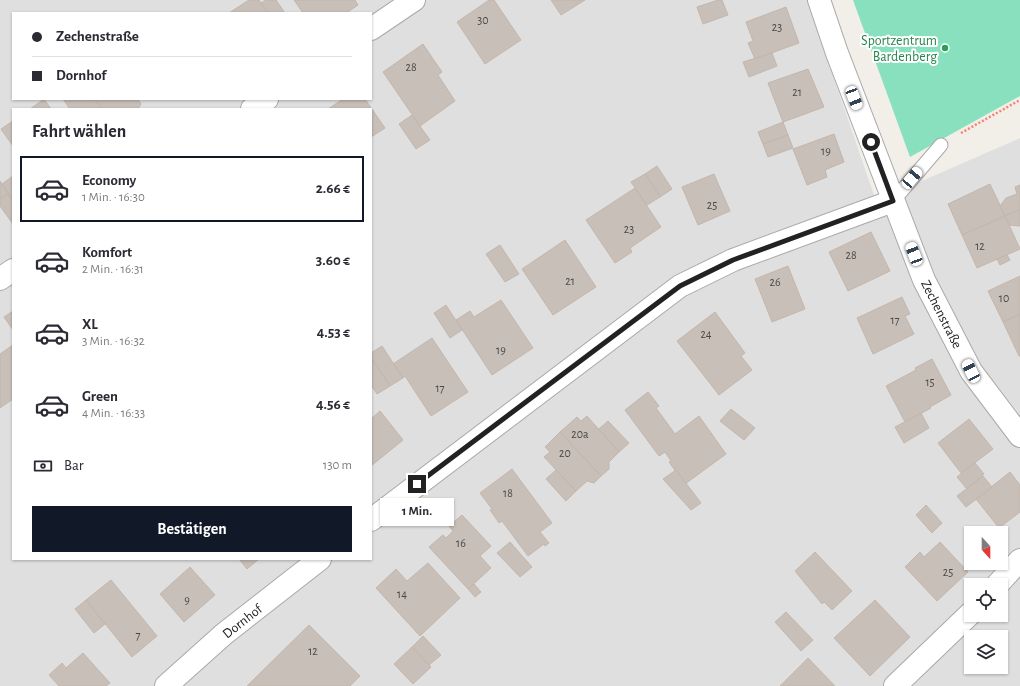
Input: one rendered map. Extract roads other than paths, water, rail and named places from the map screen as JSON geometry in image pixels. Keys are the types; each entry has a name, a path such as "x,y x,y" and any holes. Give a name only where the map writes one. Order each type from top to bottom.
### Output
{"street":[{"path":"372,28 414,0"},
{"name":"Zechenstraße","path":"819,0 837,53 924,280 971,371 1020,436"},
{"path":"254,108 266,100"},
{"path":"372,519 680,286 733,260 893,201"},
{"path":"0,279 12,271"},
{"name":"Dornhof","path":"166,686 224,634 319,560"},
{"path":"1003,578 1020,560"},
{"path":"895,686 964,620"}],"lane":[{"path":"893,201 941,145"}],"place":[{"name":"Sportzentrum Bardenberg","path":"945,48"}]}
